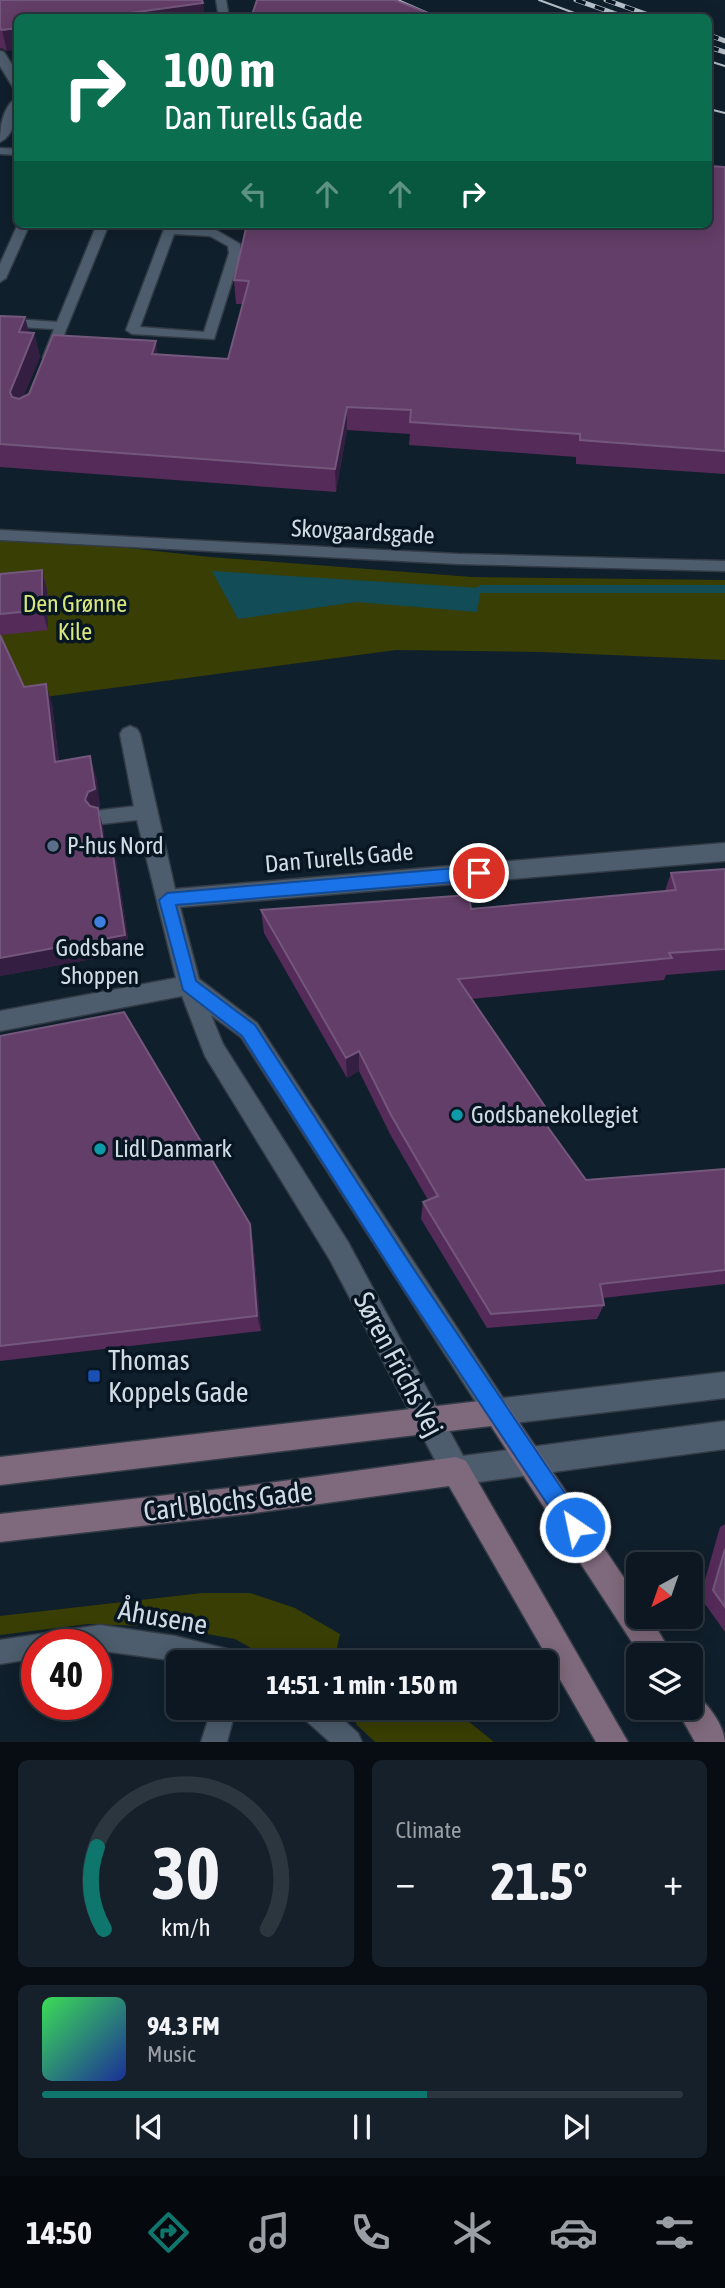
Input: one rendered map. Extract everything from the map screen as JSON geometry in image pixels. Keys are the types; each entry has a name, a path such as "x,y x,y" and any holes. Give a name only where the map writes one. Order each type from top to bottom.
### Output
{"street":[{"path":"0,55 14,79"},
{"path":"0,138 14,109"},
{"name":"Søren Frichs Vej","path":"130,734 145,812 189,985 213,1049 338,1251 456,1471 613,1742"},
{"name":"Dan Turells Gade","path":"167,900 725,852"},
{"path":"0,1021 189,985"},
{"name":"Søren Frichs Vej","path":"189,985 248,1030 650,1643"},
{"path":"0,1471 725,1385"},
{"path":"456,1471 725,1435"},
{"name":"Carl Blochs Gade","path":"0,1528 247,1500 456,1471"},
{"path":"698,1720 712,1742"}],"lane":[{"path":"0,278 22,228"},
{"path":"46,364 101,228"},
{"path":"171,228 132,330 209,336 235,253 234,244 212,233 178,228"},
{"path":"0,322 61,326"},
{"name":"Skovgaardsgade","path":"0,535 431,558 725,566"},
{"path":"102,817 145,812"},
{"name":"Åhusene","path":"112,1639 183,1650"},
{"name":"Åhusene","path":"0,1652 21,1648"},
{"path":"214,1742 220,1720"},
{"path":"324,1720 349,1742"}],"green space":[{"name":"Den Grønne Kile","path":"21,536 210,557 472,577 725,580 725,660 542,652 396,650 0,703 0,538"},
{"path":"202,1593 250,1593 295,1608 340,1634 337,1650 254,1650 235,1639 168,1627 88,1624 21,1629 21,1632 0,1635 0,1616"},
{"path":"354,1720 467,1720 494,1742 375,1742"}],"shaded area":[{"path":"212,571 481,588 477,612 356,602 238,619"}],"building":[{"path":"0,0 202,0 203,3 123,14 14,14 14,28 0,29"},
{"path":"257,0 395,0 430,14 252,14"},
{"path":"712,166 725,167 725,451 580,440 580,434 410,422 411,410 347,407 335,469 0,444 0,316 25,317 19,332 34,333 10,392 12,397 19,399 29,394 53,335 156,341 152,354 228,359 249,281 234,280 246,228 712,228"},
{"path":"42,570 42,610 0,614 0,574"},
{"name":"P-hus Nord","path":"0,635 24,687 46,684 55,762 90,756 95,789 88,792 85,800 90,806 98,808 103,843 111,842 125,935 0,958"},
{"name":"Godsbanekollegiet","path":"725,869 725,949 669,953 672,958 458,979 550,1114 542,1119 586,1180 725,1169 725,1270 600,1284 604,1305 491,1314 423,1202 438,1196 391,1115 359,1051 346,1058 261,910 469,895 471,909 676,890 671,873"},
{"name":"Lidl Danmark","path":"124,1012 250,1224 257,1316 0,1346 0,1036"},
{"path":"725,1549 725,1607 713,1590"}],"waterway":[{"path":"480,589 725,589"}],"tram line":[{"path":"398,0 430,14"},
{"path":"539,0 577,14"},
{"path":"712,62 725,66"},
{"path":"712,110 725,113"}],"railway":[{"path":"576,0 616,14"},
{"path":"606,0 646,14"},
{"path":"712,36 725,41"},
{"path":"712,48 725,52"}],"place":[{"name":"P-hus Nord","path":"53,846"},
{"name":"Godsbane Shoppen","path":"100,922"},
{"name":"Godsbanekollegiet","path":"457,1115"},
{"name":"Lidl Danmark","path":"100,1149"},
{"name":"Thomas Koppels Gade","path":"94,1376"}],"route":[{"path":"479,873 167,900 189,985 248,1030 410,1281 575,1527"}]}
